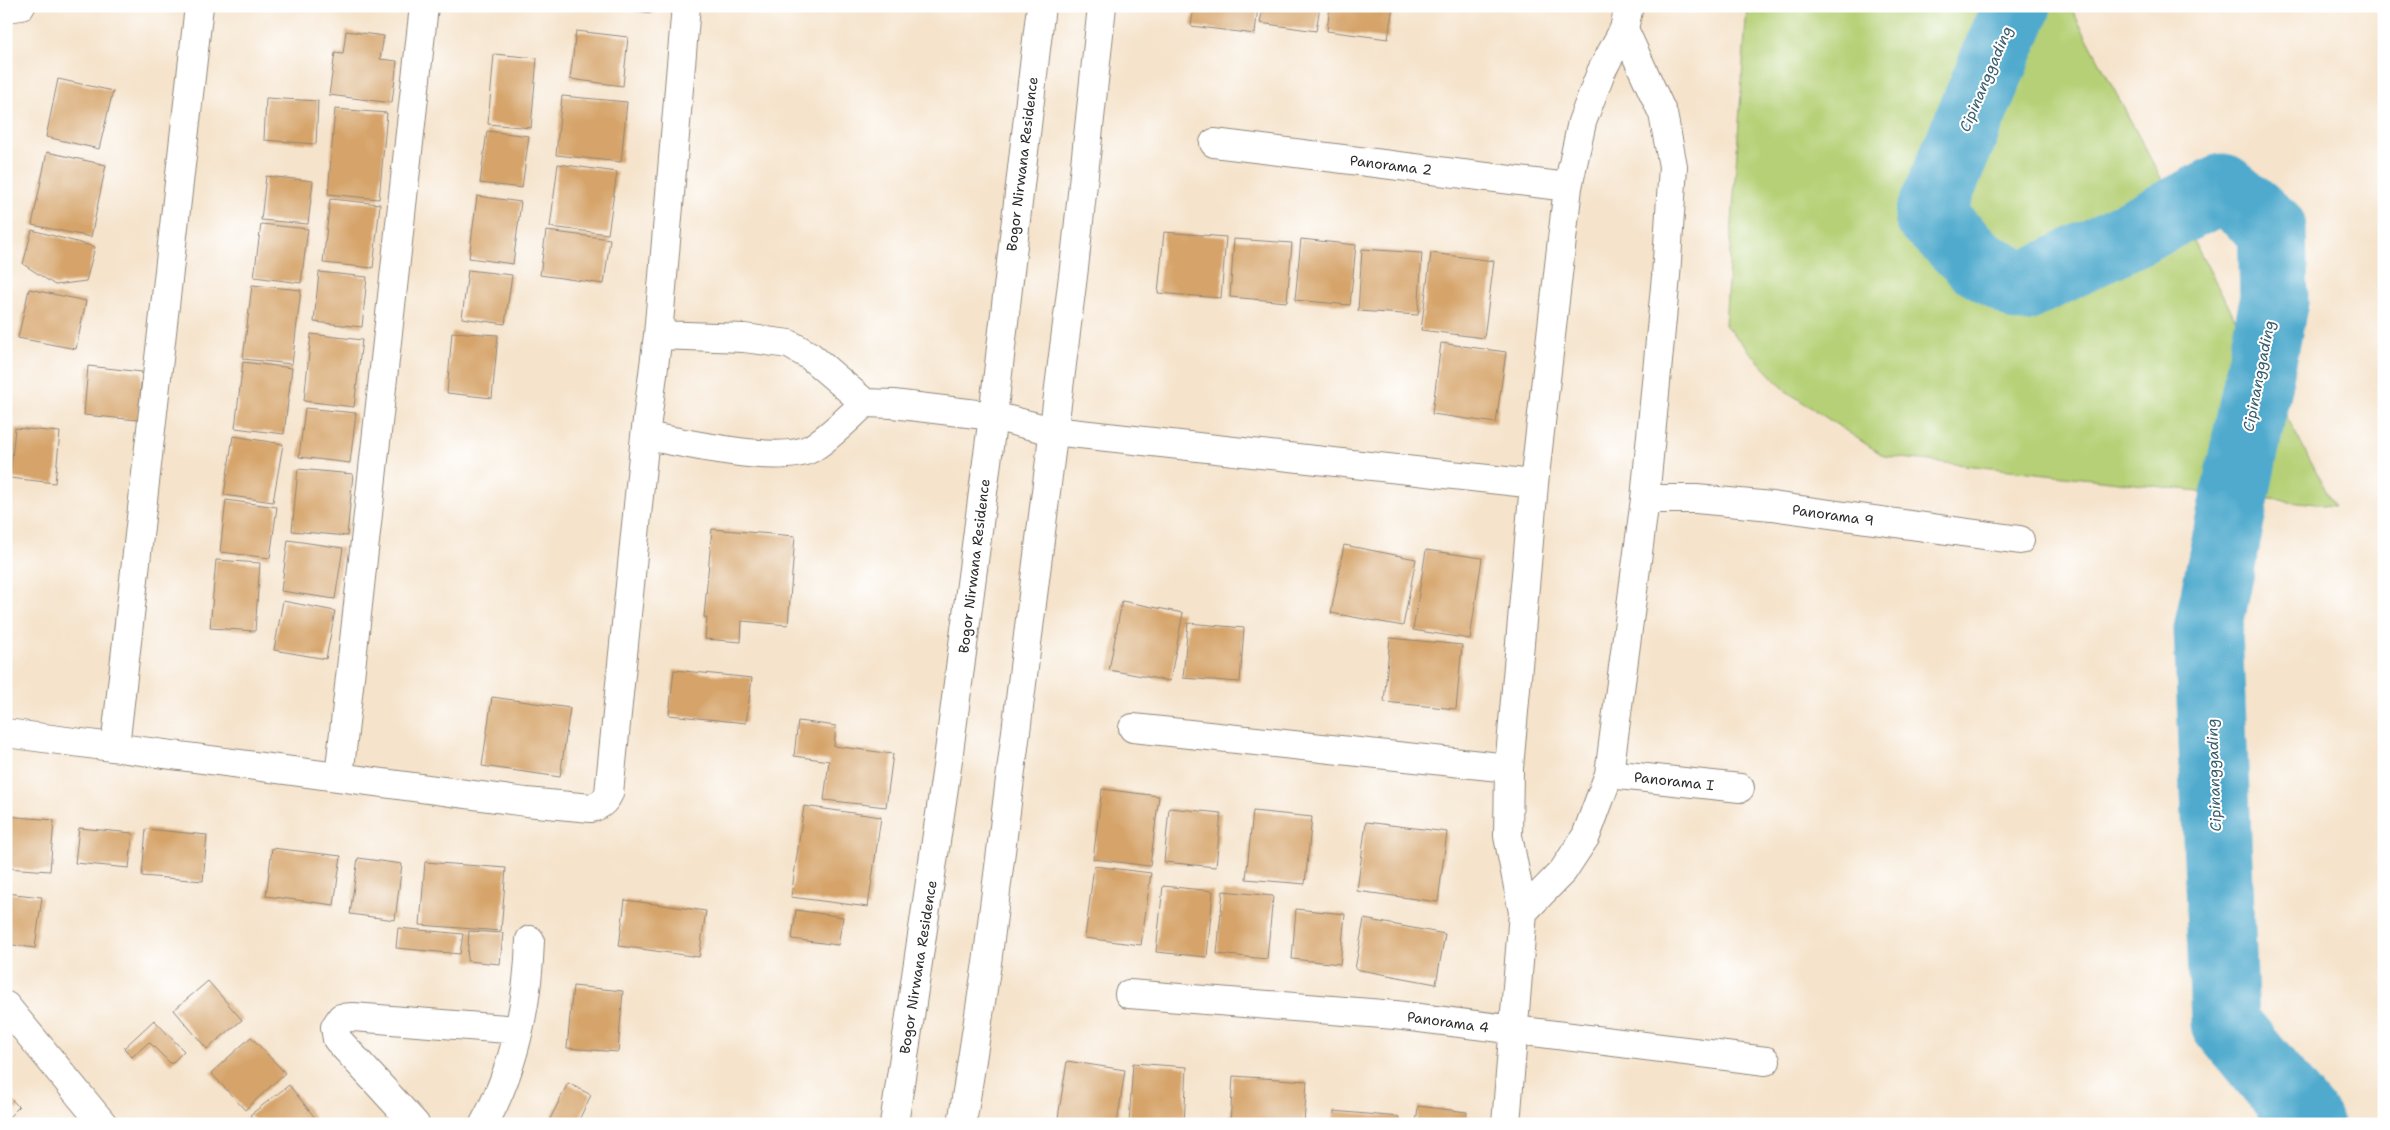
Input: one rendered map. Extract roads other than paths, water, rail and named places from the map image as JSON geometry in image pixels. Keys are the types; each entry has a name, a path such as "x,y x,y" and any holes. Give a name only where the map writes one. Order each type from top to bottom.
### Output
{"street":[{"path":"6,8 22,6"},
{"path":"115,747 199,6"},
{"path":"340,777 424,6"},
{"path":"6,733 526,802 598,807 607,799 645,436 658,335 686,6"},
{"name":"Bogor Nirwana Residence","path":"894,1124 947,768 993,416 1041,6"},
{"path":"962,1124 987,963 1053,431 1102,6"},
{"path":"1506,1124 1515,1031 1523,912 1508,836 1509,768 1534,484 1568,187 1582,122 1601,72 1626,18"},
{"path":"1523,912 1563,871 1586,836 1609,774 1645,499 1666,276 1673,166 1663,114 1626,18"},
{"name":"Panorama 2","path":"1214,144 1568,187"},
{"path":"658,335 744,338 788,344 810,356 865,403 893,404 993,416 1053,431 1534,484"},
{"path":"645,436 768,456 792,454 811,449 865,403"},
{"name":"Panorama 9","path":"1645,499 1696,499 1772,506 1919,528 2020,540"},
{"path":"1133,728 1509,768"},
{"name":"Panorama I","path":"1609,774 1740,788"},
{"path":"484,1124 497,1099 510,1065 519,1030 529,967 530,940"},
{"name":"Panorama 4","path":"1129,994 1395,1014 1515,1031 1766,1061"},
{"path":"6,1006 104,1124"},
{"path":"415,1124 337,1039 334,1027 340,1018 352,1016 519,1030"}],"waterway":[{"name":"Cipinanggading","path":"2017,6 1929,216 1976,261 2022,288 2223,188 2272,228 2274,301 2208,630 2225,1023 2309,1124"}]}
